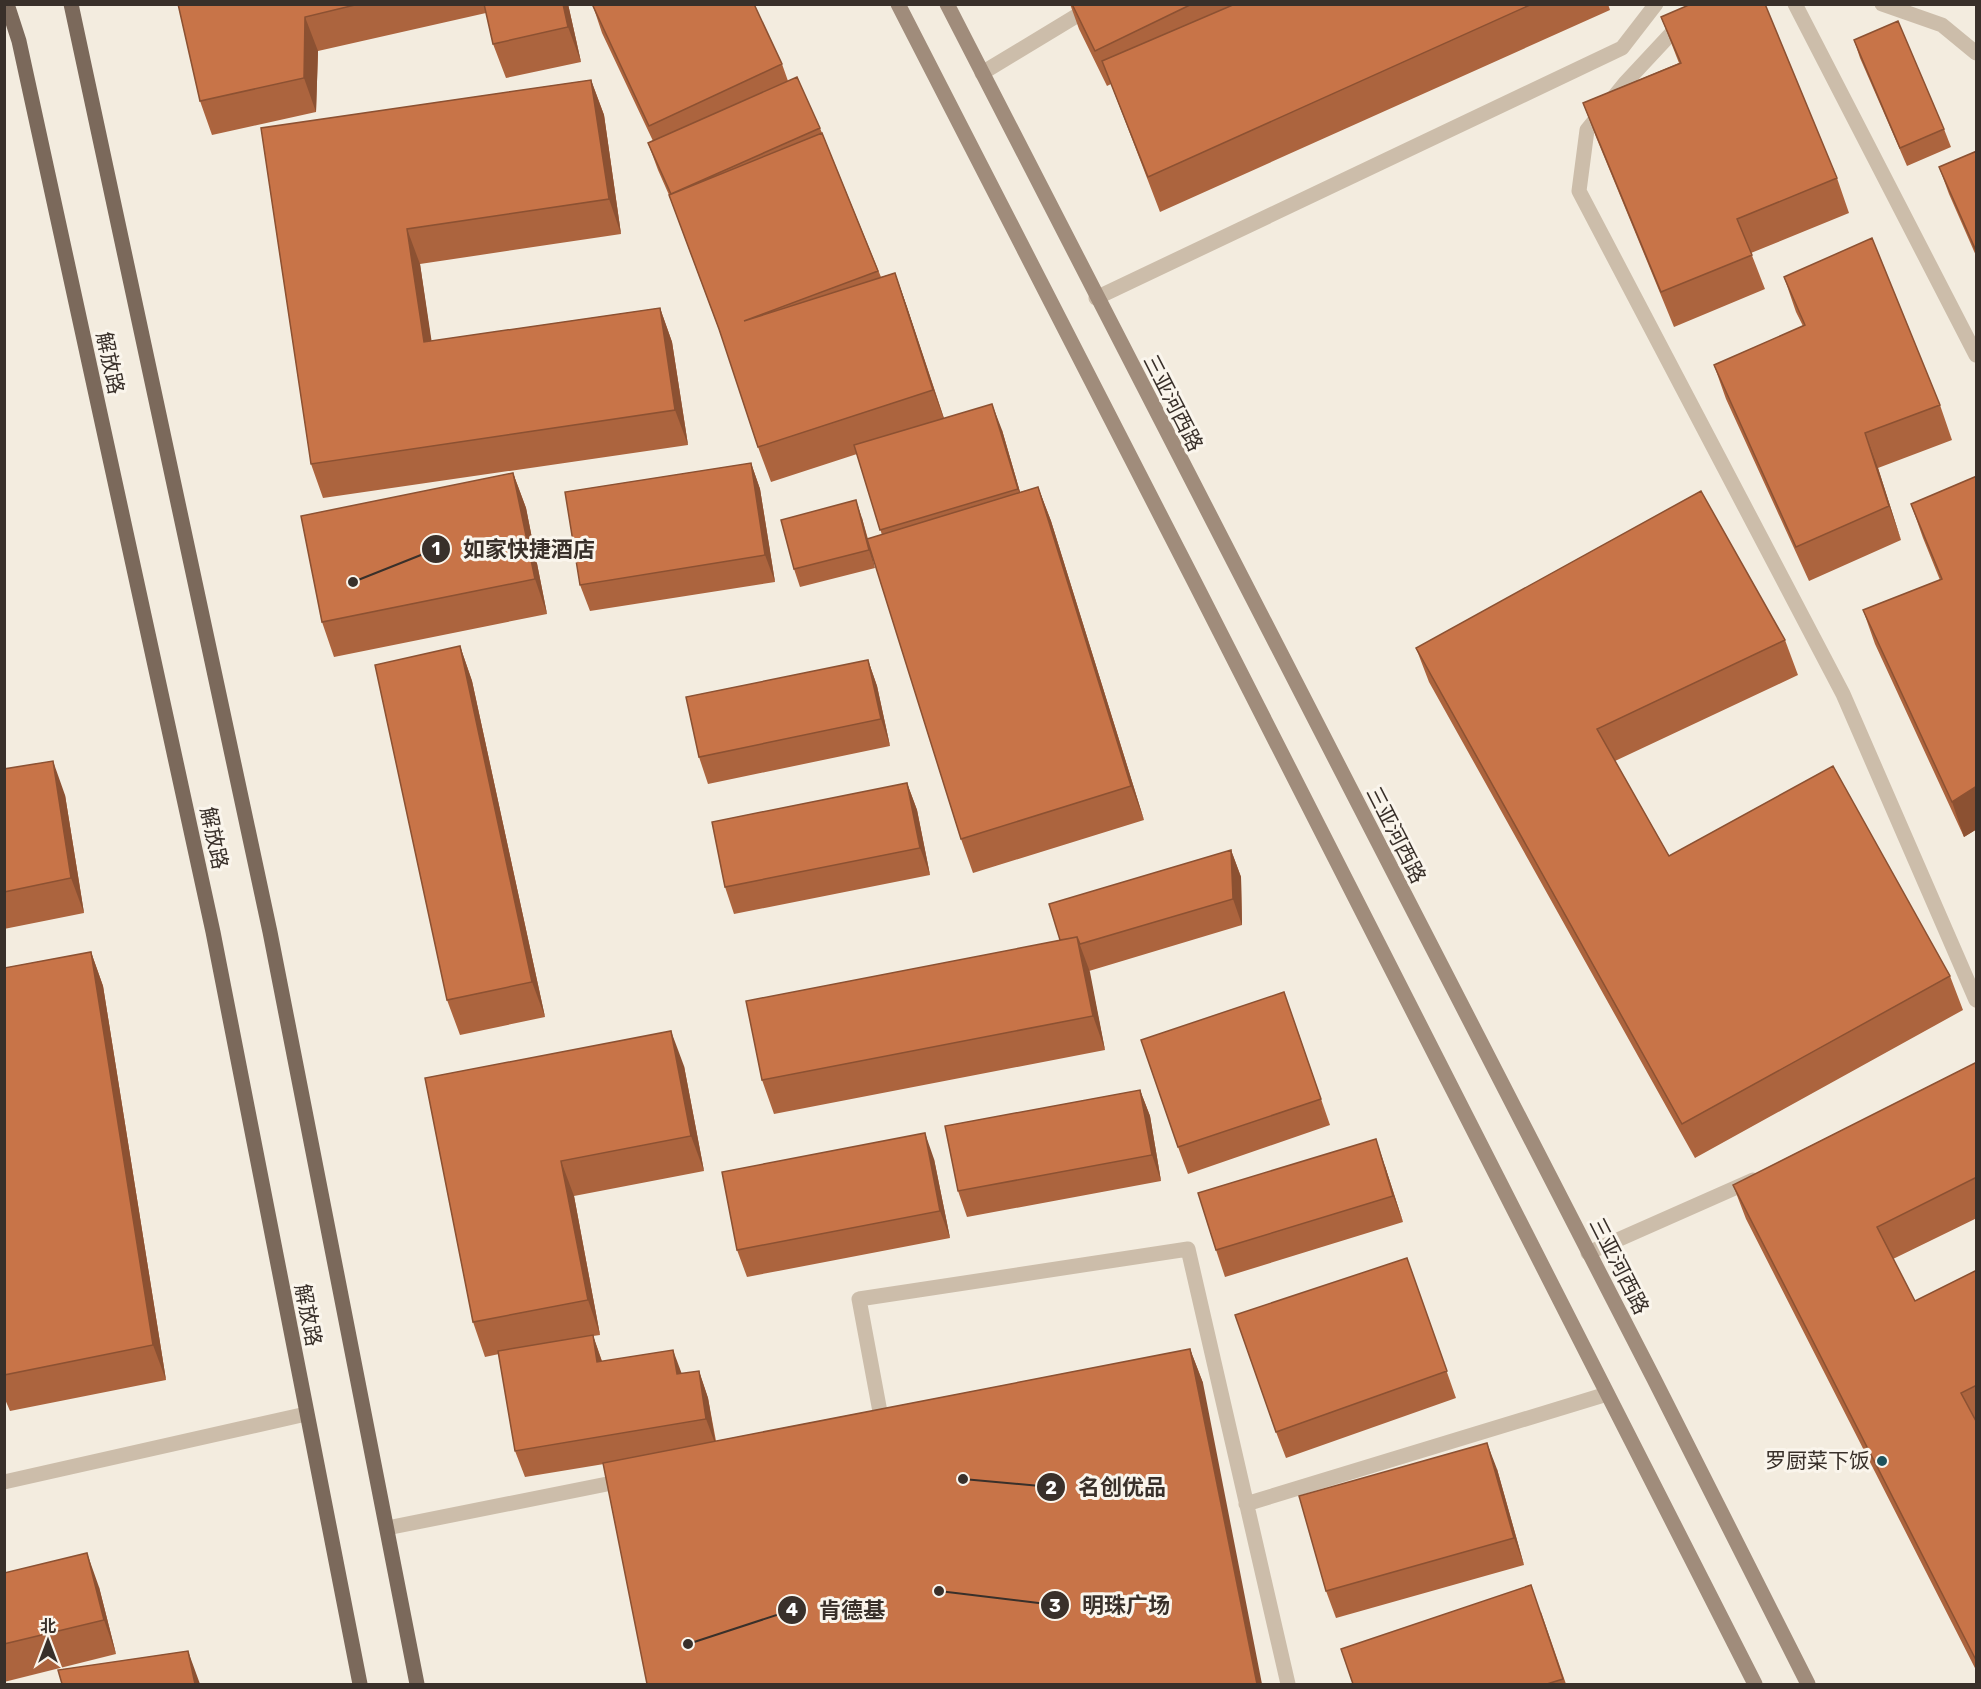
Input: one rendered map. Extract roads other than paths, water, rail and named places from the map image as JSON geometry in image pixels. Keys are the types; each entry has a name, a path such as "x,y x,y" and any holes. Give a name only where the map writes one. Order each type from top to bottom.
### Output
{"main road":[{"name":"解放路","path":"7,4 19,41 213,932 360,1684"},
{"name":"解放路","path":"71,4 270,932 417,1684"},
{"path":"898,4 1755,1684"},
{"name":"三亚河西路","path":"947,4 1808,1684"}],"street":[{"path":"981,73 1096,4"},
{"path":"1096,298 1622,48 1656,4"},
{"path":"1795,4 1977,356"},
{"path":"1882,4 1942,25 1977,53"},
{"path":"1693,10 1626,82 1587,130 1579,191 1844,694 1977,1000"},
{"path":"1588,1253 1772,1172"},
{"path":"872,1430 884,1428 859,1299 1188,1249 1288,1684"},
{"path":"1246,1504 1607,1394"},
{"path":"4,1482 306,1414"},
{"path":"387,1528 641,1477"}],"place":[{"name":"如家快捷酒店","path":"353,582"},
{"name":"罗厨菜下饭","path":"1882,1461"},
{"name":"名创优品","path":"963,1479"},
{"name":"明珠广场","path":"939,1591"},
{"name":"肯德基","path":"688,1644"}]}
